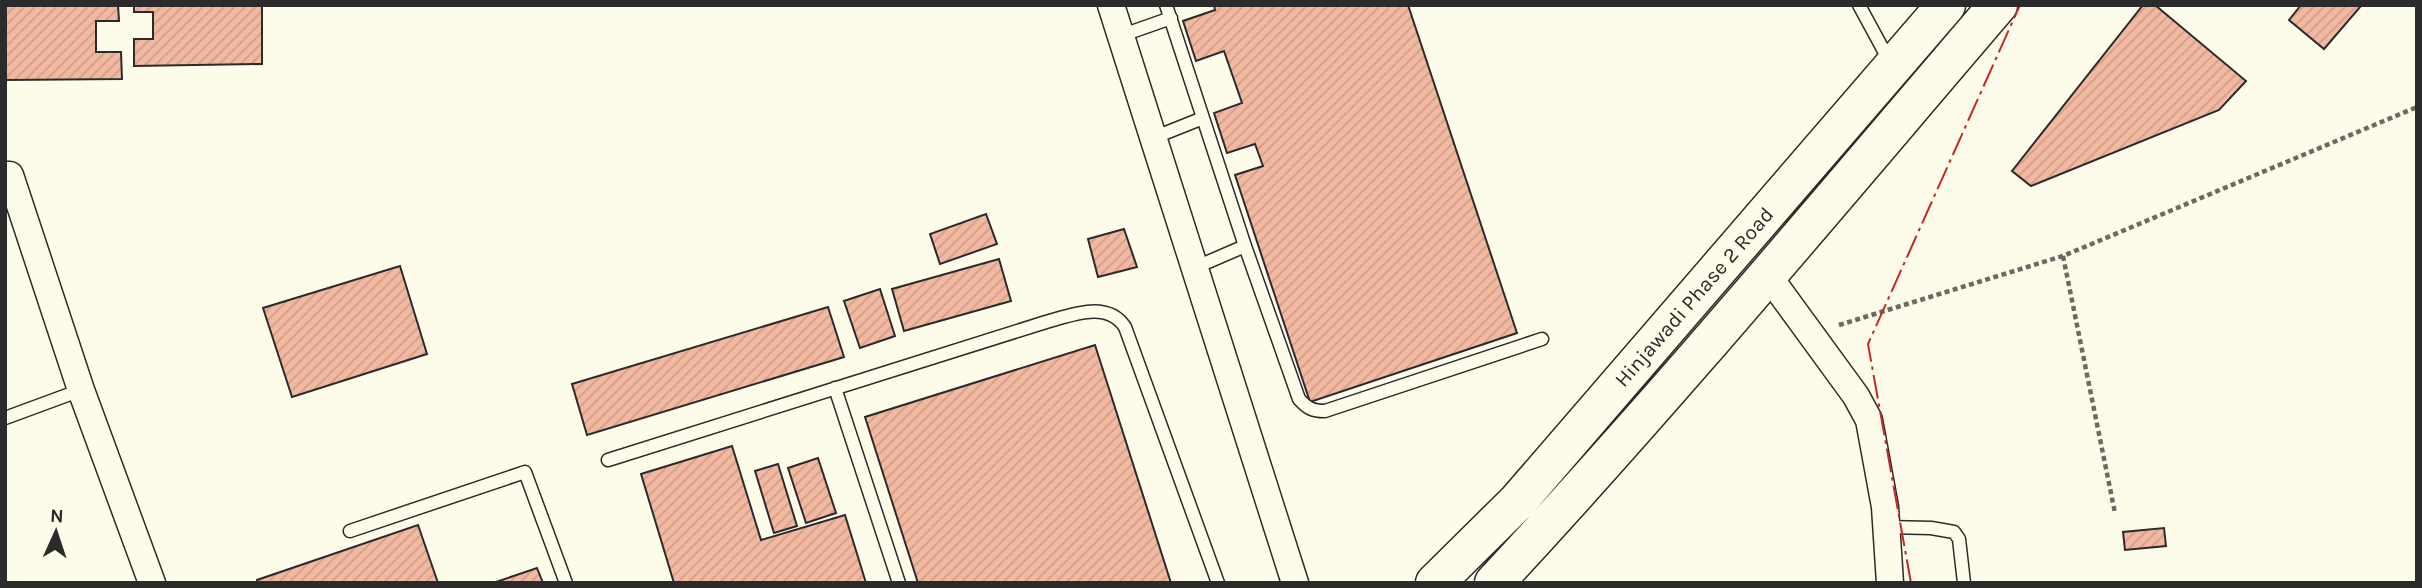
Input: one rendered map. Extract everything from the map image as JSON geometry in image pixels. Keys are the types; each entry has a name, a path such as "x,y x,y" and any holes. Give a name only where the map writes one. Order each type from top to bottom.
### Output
{"main road":[{"name":"Hinjawadi Phase 2 Road","path":"1435,583 1518,501 1946,5"},
{"name":"Hinjawadi Phase 2 Road","path":"1494,583 1767,274 1998,5"}],"street":[{"path":"1111,5 1295,583"},
{"path":"5,175 10,175 81,390 152,583"},
{"path":"1767,274 1856,396 1869,420 1886,527 1890,583"}],"lane":[{"path":"1166,5 1245,246 1298,399 1305,407 1314,411 1325,411 1542,340"},
{"path":"1859,5 1893,67"},
{"path":"1120,36 1171,18"},
{"path":"1153,138 1203,118"},
{"path":"1194,268 1245,246"},
{"path":"608,460 1046,322 1092,311 1118,317 1125,327 1219,583"},
{"path":"835,388 899,583"},
{"path":"5,418 81,390"},
{"path":"350,531 526,472 566,583"},
{"path":"1886,527 1931,528 1954,532 1959,539 1964,583"}],"path":[{"path":"1810,334 2063,256 2417,107"},
{"path":"2063,256 2115,513"}],"building":[{"path":"5,5 118,5 119,21 96,21 96,52 121,52 122,79 5,80"},
{"path":"134,5 262,5 262,64 134,66 134,39 153,39 153,12 134,12"},
{"path":"1214,5 1408,5 1517,333 1310,402 1235,175 1263,166 1255,144 1227,153 1214,113 1242,103 1224,51 1196,61 1183,21 1215,10"},
{"path":"2143,5 2155,5 2246,81 2219,110 2031,186 2012,171"},
{"path":"2301,5 2361,6 2324,49 2289,20"},
{"path":"986,214 997,244 940,264 930,234"},
{"path":"1124,229 1137,267 1098,277 1088,239"},
{"path":"999,259 1011,301 904,331 892,289"},
{"path":"400,266 427,354 292,397 263,308"},
{"path":"880,289 895,336 860,348 844,301"},
{"path":"828,307 844,357 587,435 572,384"},
{"path":"1095,345 1171,583 918,583 865,417"},
{"path":"732,446 761,540 845,515 866,583 674,583 641,474"},
{"path":"818,458 836,513 806,523 788,468"},
{"path":"778,464 797,526 774,533 755,471"},
{"path":"418,525 438,583 258,583 257,580"},
{"path":"2164,528 2166,546 2125,550 2123,532"},
{"path":"537,568 543,583 493,583"}],"power":[{"path":"1911,583 1868,344 2020,5"}]}
